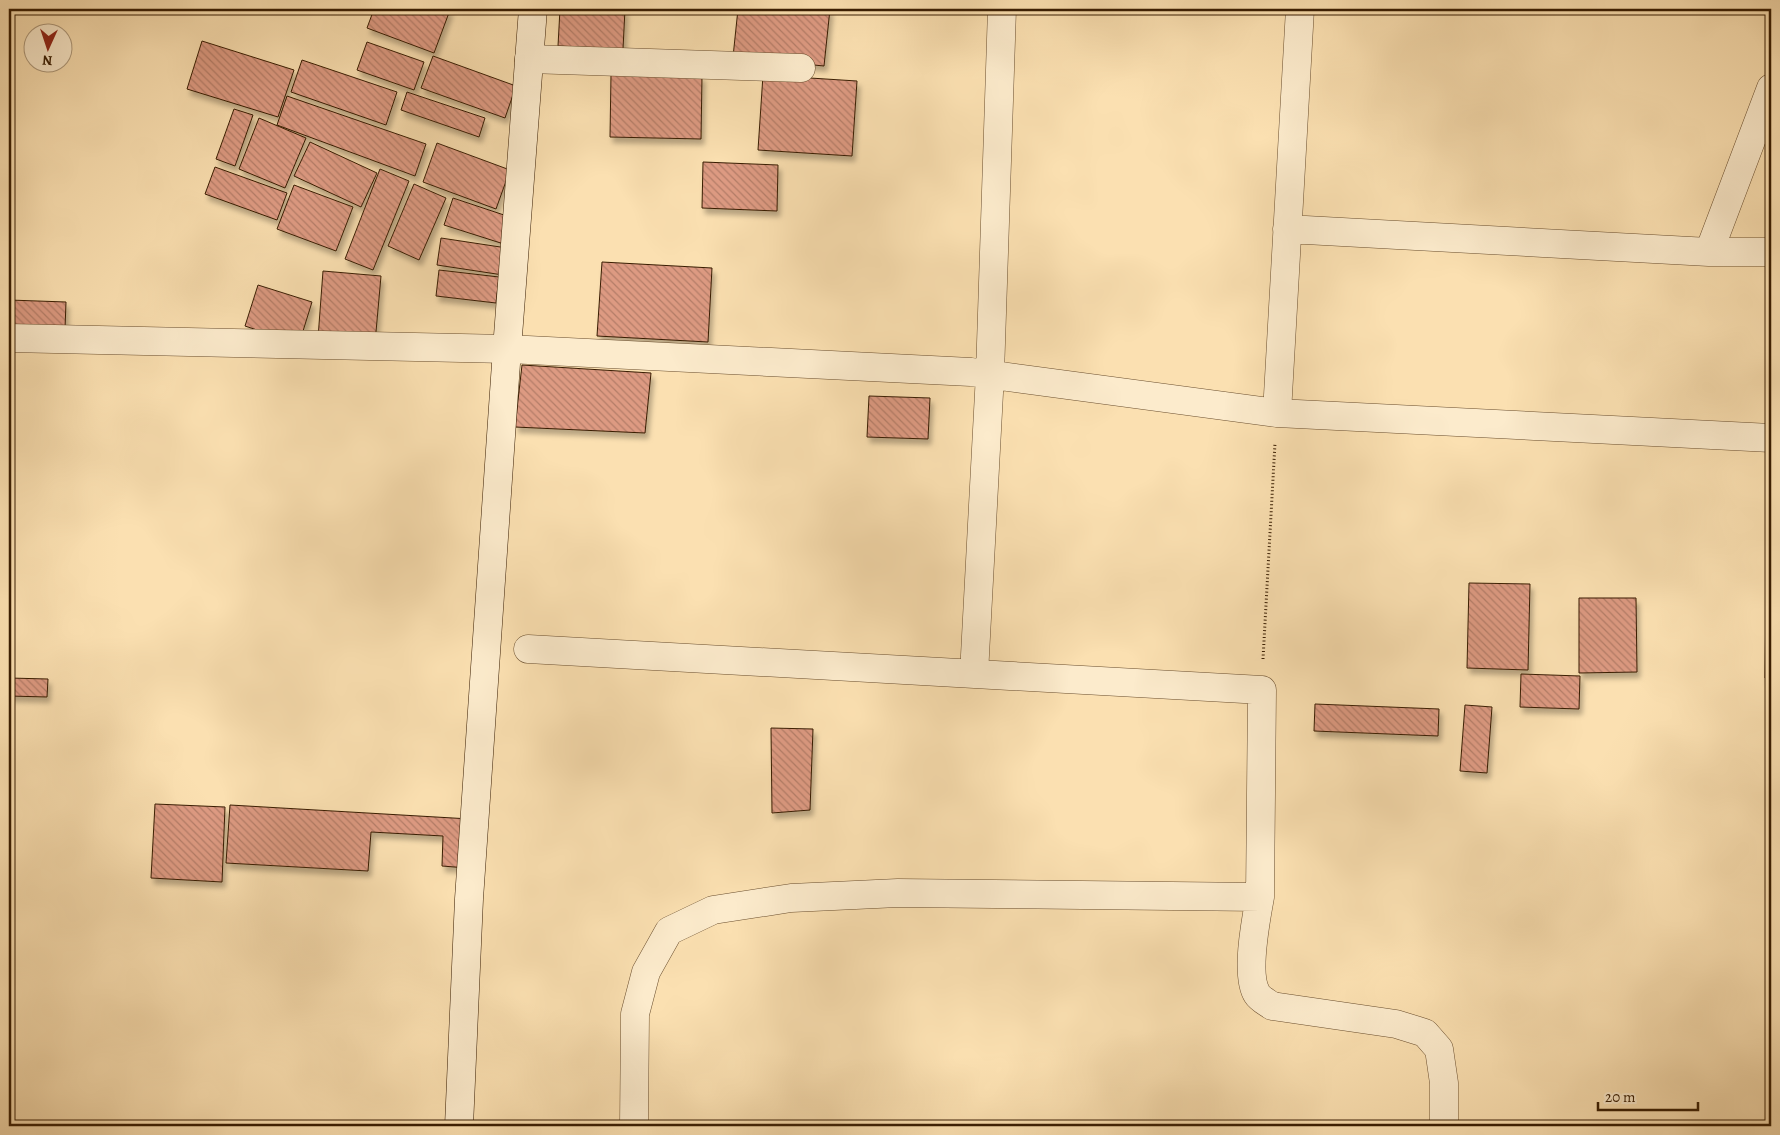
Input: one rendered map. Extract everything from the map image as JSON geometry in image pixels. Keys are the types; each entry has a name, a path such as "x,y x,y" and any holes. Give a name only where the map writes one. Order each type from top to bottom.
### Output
{"street":[{"path":"458,1126 469,899 532,9"},
{"path":"974,674 990,374 1002,9"},
{"path":"1277,413 1300,9"},
{"path":"529,59 800,68"},
{"path":"1709,252 1771,88"},
{"path":"1287,228 1709,252 1771,252"},
{"path":"9,338 507,349 972,372 1277,413 1771,438"},
{"path":"528,649 1262,690 1260,896 1255,924 1251,976 1257,994 1272,1006 1396,1024 1426,1033 1439,1049 1444,1083 1444,1126"},
{"path":"634,1126 636,1014 646,972 669,931 713,910 791,898 898,893 1260,896"}],"path":[{"path":"1262,690 1277,413"}],"building":[{"path":"374,9 450,10 434,53 367,28"},
{"path":"560,9 625,9 623,49 558,46"},
{"path":"738,9 830,9 824,66 733,57"},
{"path":"202,41 294,70 278,117 187,89"},
{"path":"367,42 424,62 414,90 357,70"},
{"path":"433,56 516,86 505,118 421,88"},
{"path":"302,60 397,92 386,125 291,92"},
{"path":"611,74 702,76 701,139 610,137"},
{"path":"763,75 857,81 852,156 758,150"},
{"path":"407,92 485,118 479,137 401,110"},
{"path":"287,96 426,144 415,176 277,125"},
{"path":"234,109 253,115 235,166 216,159"},
{"path":"259,118 306,138 285,188 239,169"},
{"path":"310,142 377,173 361,207 294,176"},
{"path":"437,143 510,170 496,209 423,182"},
{"path":"703,162 778,165 777,211 702,208"},
{"path":"215,167 287,193 277,220 205,194"},
{"path":"380,169 409,181 373,270 345,259"},
{"path":"414,184 446,198 419,260 388,246"},
{"path":"294,185 353,207 336,251 277,229"},
{"path":"453,198 516,219 507,245 444,225"},
{"path":"441,238 507,248 503,275 437,265"},
{"path":"602,262 712,268 708,342 597,336"},
{"path":"439,270 499,277 496,303 436,296"},
{"path":"323,271 381,276 375,343 318,338"},
{"path":"258,285 312,302 299,344 245,326"},
{"path":"9,300 66,302 65,329 9,327"},
{"path":"522,365 651,373 645,433 515,427"},
{"path":"869,396 930,398 928,439 867,437"},
{"path":"1469,583 1530,584 1528,670 1467,668"},
{"path":"1766,594 1771,595 1771,678 1765,678"},
{"path":"1579,598 1636,598 1637,672 1579,673"},
{"path":"1521,674 1580,676 1579,709 1520,707"},
{"path":"9,678 48,679 47,697 9,696"},
{"path":"1315,704 1439,709 1438,736 1314,731"},
{"path":"1465,705 1492,707 1487,773 1460,771"},
{"path":"771,728 813,729 810,810 772,813"},
{"path":"155,804 225,807 222,882 151,878"},
{"path":"230,805 470,819 467,868 442,866 443,836 371,832 368,871 226,863"}]}
